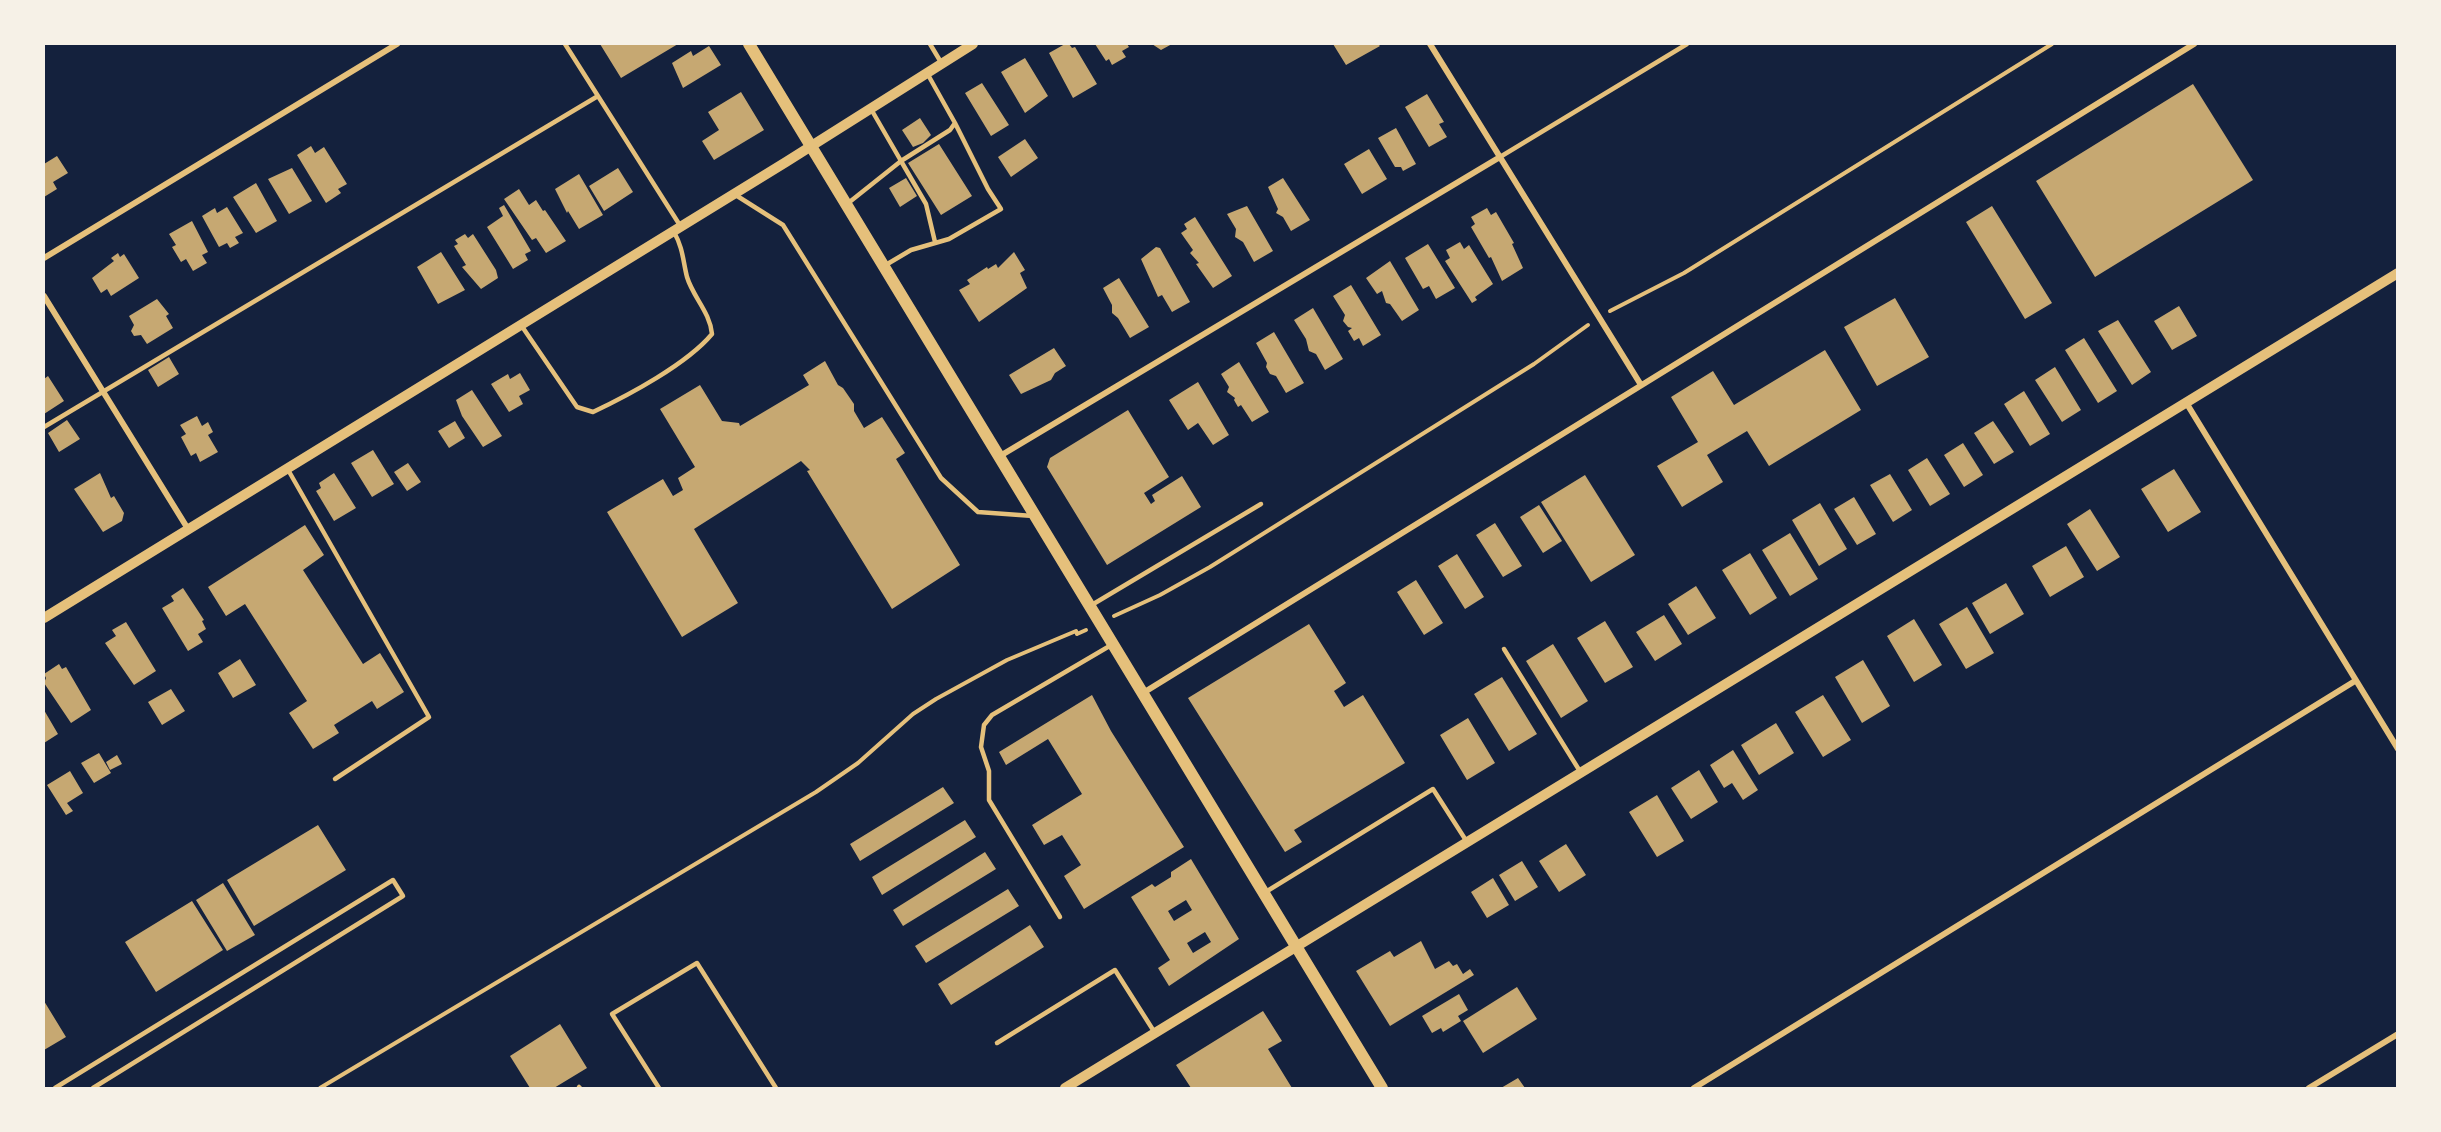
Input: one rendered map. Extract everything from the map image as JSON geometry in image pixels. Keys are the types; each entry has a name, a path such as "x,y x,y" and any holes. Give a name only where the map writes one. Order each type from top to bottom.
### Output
{"main road":[{"path":"749,44 1382,1089"}],"street":[{"path":"44,258 397,44"},
{"path":"44,618 812,146 973,44"},
{"path":"1430,44 1641,385"},
{"path":"1142,693 2194,44"},
{"path":"1000,456 1500,157"},
{"path":"1065,1089 2187,404 2397,273"},
{"path":"44,296 188,529"},
{"path":"2187,404 2397,749"},
{"path":"1694,1089 2355,681"},
{"path":"2309,1089 2397,1034"}],"lane":[{"path":"521,325 577,407 593,412 698,350 712,333 711,323 687,278 677,229 565,44"},
{"path":"930,44 942,64"},
{"path":"1500,157 1687,44"},
{"path":"884,266 911,250 949,239 1001,208 983,180 955,123 927,74"},
{"path":"44,427 598,96"},
{"path":"871,109 926,204 935,242"},
{"path":"847,204 901,161 950,130 955,123"},
{"path":"734,194 783,225 941,478 978,512 1036,517"},
{"path":"287,468 429,717 335,779"},
{"path":"1090,606 1261,504"},
{"path":"1060,917 989,801 989,771 981,747 984,725 992,715 1113,644"},
{"path":"1504,650 1581,773"},
{"path":"1264,893 1433,789 1467,843"},
{"path":"55,1089 393,880 403,896 93,1089"},
{"path":"659,1089 612,1014 697,963 776,1089"},
{"path":"998,1043 1115,970 1155,1033"}],"path":[{"path":"1618,306 1684,273 2052,44"},
{"path":"1130,608 1160,596 1210,567 1534,364 1587,326"},
{"path":"320,1089 816,792 858,763 913,714 966,680 1076,631 1077,634"}],"building":[{"path":"600,44 678,44 621,78"},
{"path":"1069,44 1072,48 1075,47 1097,84 1073,98 1049,53"},
{"path":"1095,44 1127,44 1129,47 1122,51 1126,57 1112,65 1109,59 1106,61"},
{"path":"1152,44 1172,44 1161,50"},
{"path":"1333,44 1378,44 1380,46 1346,65"},
{"path":"709,46 721,65 683,88 672,63 691,51 693,56"},
{"path":"1025,58 1048,96 1025,113 1001,72"},
{"path":"982,83 1009,125 991,136 965,93"},
{"path":"2193,84 2253,180 2095,277 2036,181"},
{"path":"741,92 764,130 714,160 702,141 719,130 708,112"},
{"path":"1427,94 1444,122 1439,124 1447,137 1429,147 1405,107"},
{"path":"920,118 931,135 923,143 913,147 902,130"},
{"path":"1396,128 1416,164 1403,171 1401,167 1395,167 1378,138"},
{"path":"1025,139 1038,158 1011,177 998,157"},
{"path":"939,144 972,196 941,215 908,163"},
{"path":"311,146 315,153 324,147 347,184 338,189 341,193 326,203 297,155"},
{"path":"1369,149 1387,179 1362,194 1344,164"},
{"path":"57,156 68,173 53,182 57,189 44,197 44,164"},
{"path":"292,168 312,201 289,214 268,179"},
{"path":"618,168 633,192 604,211 589,186"},
{"path":"579,174 603,215 579,229 568,211 567,213 555,189"},
{"path":"906,178 917,196 900,207 889,188"},
{"path":"1283,178 1310,220 1291,231 1283,217 1276,213 1278,209 1268,187"},
{"path":"256,183 277,221 256,233 233,197"},
{"path":"519,189 529,205 536,200 566,241 546,253 536,238 532,240 504,199"},
{"path":"504,205 531,251 525,254 528,260 513,269 487,227 503,216 499,208"},
{"path":"1247,206 1273,251 1254,262 1243,242 1235,237 1236,229 1227,214"},
{"path":"1992,206 2052,303 2025,319 1966,222"},
{"path":"227,207 243,233 235,237 239,243 230,248 227,243 219,247 202,216 215,208 217,213"},
{"path":"1487,208 1491,215 1496,212 1514,243 1512,244 1523,268 1502,281 1491,257 1489,258 1471,227 1475,224 1471,217"},
{"path":"1195,217 1232,276 1213,288 1196,264 1199,263 1190,253 1193,250 1181,233 1187,229 1184,224"},
{"path":"192,221 208,252 202,255 207,263 193,271 186,259 181,262 172,247 176,245 169,234"},
{"path":"465,234 468,238 473,234 496,270 498,278 481,289 462,267 466,265 454,246 458,244 455,240"},
{"path":"1460,242 1464,249 1469,245 1493,284 1475,297 1477,300 1472,303 1445,261 1450,258 1446,250"},
{"path":"1428,244 1455,288 1436,299 1429,286 1423,289 1405,258"},
{"path":"1156,247 1160,248 1190,302 1172,312 1162,295 1158,297 1141,259"},
{"path":"441,252 465,290 438,304 417,267"},
{"path":"1014,252 1025,270 1020,273 1027,288 979,322 959,290 970,284 967,280 987,267 988,269 996,264 998,268"},
{"path":"118,253 120,257 124,254 139,278 111,296 107,289 101,293 92,278 114,261 111,258"},
{"path":"1390,261 1419,310 1402,321 1390,304 1386,303 1382,291 1377,294 1366,278"},
{"path":"1119,278 1149,327 1130,338 1118,318 1112,313 1112,305 1103,288"},
{"path":"1351,285 1381,335 1363,346 1359,338 1354,341 1348,331 1352,328 1343,321 1345,315 1333,296"},
{"path":"1895,298 1929,357 1877,386 1844,327"},
{"path":"157,299 169,314 166,316 173,328 147,344 141,335 134,336 131,331 134,325 129,316"},
{"path":"2179,306 2197,336 2172,350 2154,321"},
{"path":"1313,308 1343,359 1325,370 1316,354 1309,351 1306,339 1294,320"},
{"path":"2118,320 2151,372 2132,385 2098,331"},
{"path":"1274,332 1304,383 1286,393 1276,376 1270,374 1256,343"},
{"path":"2084,338 2117,391 2098,403 2065,350"},
{"path":"1054,348 1066,366 1055,373 1051,380 1021,394 1009,375"},
{"path":"1825,350 1861,410 1769,466 1747,431 1707,455 1723,482 1682,507 1657,466 1698,442 1671,397 1713,371 1734,405"},
{"path":"169,357 179,374 158,387 148,370"},
{"path":"825,361 838,385 843,388 854,404 854,411 864,428 882,417 905,453 896,459 960,565 892,609 807,471 810,470 801,461 694,529 738,603 682,637 607,512 663,479 673,496 683,490 678,478 695,467 660,409 700,385 722,421 739,423 740,426 809,385 803,375"},
{"path":"1239,362 1269,412 1252,422 1241,405 1238,407 1235,398 1227,392 1229,387 1221,374"},
{"path":"2055,367 2081,410 2062,422 2035,380"},
{"path":"520,373 530,390 519,396 523,404 509,412 491,384 508,374 510,379"},
{"path":"48,376 64,401 44,414 44,379"},
{"path":"1198,382 1229,435 1213,445 1198,423 1188,430 1169,400"},
{"path":"472,390 502,436 483,447 462,416 456,400"},
{"path":"2024,391 2050,434 2030,446 2004,404"},
{"path":"1128,410 1169,477 1144,493 1151,504 1155,501 1152,495 1182,476 1201,507 1107,565 1047,467 1050,458"},
{"path":"197,416 202,426 208,422 213,432 208,435 218,452 200,462 196,453 191,456 181,437 186,434 180,425"},
{"path":"67,420 80,439 59,452 48,433"},
{"path":"455,421 465,438 449,448 438,431"},
{"path":"1993,421 2014,452 1994,464 1974,433"},
{"path":"1963,443 1983,475 1964,487 1944,455"},
{"path":"373,450 394,484 372,497 351,463"},
{"path":"1927,458 1950,494 1930,506 1908,470"},
{"path":"408,463 421,482 407,491 394,472"},
{"path":"2174,469 2201,512 2168,532 2141,489"},
{"path":"100,473 111,498 114,496 124,513 122,521 103,532 74,489"},
{"path":"334,473 356,508 334,521 316,491 321,488 319,483"},
{"path":"1890,474 1912,510 1893,522 1870,485"},
{"path":"1585,475 1635,555 1591,582 1541,502"},
{"path":"1854,497 1876,534 1857,545 1834,509"},
{"path":"1820,503 1847,549 1819,566 1792,520"},
{"path":"1539,505 1562,541 1543,553 1520,517"},
{"path":"2090,509 2120,557 2097,571 2067,524"},
{"path":"1495,523 1522,566 1503,577 1476,535"},
{"path":"305,525 324,555 303,570 363,664 380,653 404,692 377,709 372,701 334,725 339,733 313,749 289,713 307,701 245,604 226,616 208,587"},
{"path":"1790,533 1818,579 1790,596 1762,550"},
{"path":"2066,546 2084,577 2050,597 2032,566"},
{"path":"1750,553 1777,598 1750,615 1722,570"},
{"path":"1457,554 1484,597 1465,609 1438,566"},
{"path":"1416,580 1443,623 1424,635 1397,592"},
{"path":"2006,583 2024,614 1990,634 1972,603"},
{"path":"1696,586 1716,618 1688,635 1668,604"},
{"path":"183,588 204,620 202,621 206,629 198,634 203,642 188,651 162,608 174,601 171,596"},
{"path":"1967,607 1994,653 1966,669 1939,624"},
{"path":"1664,615 1682,644 1655,661 1636,632"},
{"path":"1914,619 1942,665 1914,682 1887,636"},
{"path":"1605,621 1633,667 1605,683 1577,638"},
{"path":"126,622 156,671 134,685 105,643 116,636 112,630"},
{"path":"1309,624 1346,683 1334,691 1344,707 1363,695 1405,763 1294,830 1302,842 1285,852 1188,698"},
{"path":"1553,644 1588,701 1561,718 1526,661"},
{"path":"240,659 256,685 233,698 218,673"},
{"path":"1863,660 1890,706 1862,723 1835,677"},
{"path":"59,664 62,669 66,667 91,710 71,723 44,683 46,678 44,674"},
{"path":"1502,677 1537,734 1509,751 1474,694"},
{"path":"171,689 185,711 162,725 148,702"},
{"path":"1092,695 1111,731 1184,847 1084,909 1064,876 1081,865 1062,835 1044,845 1032,825 1082,794 1048,739 1006,765 999,752"},
{"path":"1823,695 1851,740 1823,757 1795,712"},
{"path":"44,710 58,734 44,743"},
{"path":"1468,718 1495,763 1467,780 1440,735"},
{"path":"1776,723 1794,753 1759,775 1741,745"},
{"path":"1733,750 1758,790 1743,800 1732,783 1724,788 1710,765"},
{"path":"99,753 111,773 94,783 81,763"},
{"path":"117,755 122,764 110,770 106,762"},
{"path":"1699,770 1718,802 1691,819 1671,788"},
{"path":"70,771 83,793 67,803 73,811 66,815 47,785"},
{"path":"943,787 954,803 860,861 850,844"},
{"path":"1657,795 1684,841 1657,857 1629,812"},
{"path":"965,820 976,837 882,895 872,877"},
{"path":"318,825 346,870 254,926 227,880"},
{"path":"1566,844 1586,875 1559,892 1539,861"},
{"path":"985,852 996,869 903,926 893,910"},
{"path":"1191,859 1239,939 1169,986 1158,968 1170,960 1131,897 1152,884 1155,887 1171,877 1171,872","holes":["1186,900 1192,910 1174,921 1168,911","1205,932 1211,942 1193,953 1187,943"]},
{"path":"1522,861 1538,887 1515,901 1499,875"},
{"path":"1493,878 1509,905 1487,918 1471,892"},
{"path":"223,883 255,935 227,951 196,900"},
{"path":"1008,889 1019,906 926,963 915,946"},
{"path":"192,901 223,950 156,992 125,942"},
{"path":"1030,925 1044,947 951,1005 938,984"},
{"path":"1421,941 1435,969 1449,961 1453,966 1457,964 1463,974 1470,969 1474,975 1390,1026 1356,971 1390,951 1394,957"},
{"path":"1517,987 1537,1019 1483,1053 1463,1021"},
{"path":"1459,994 1468,1010 1458,1016 1461,1021 1443,1032 1441,1028 1432,1033 1422,1016"},
{"path":"44,1001 66,1037 44,1050"},
{"path":"1263,1011 1282,1041 1268,1049 1292,1088 1191,1088 1176,1065"},
{"path":"560,1024 587,1068 554,1088 530,1088 510,1056"},
{"path":"1518,1078 1525,1088 1501,1088"}]}
